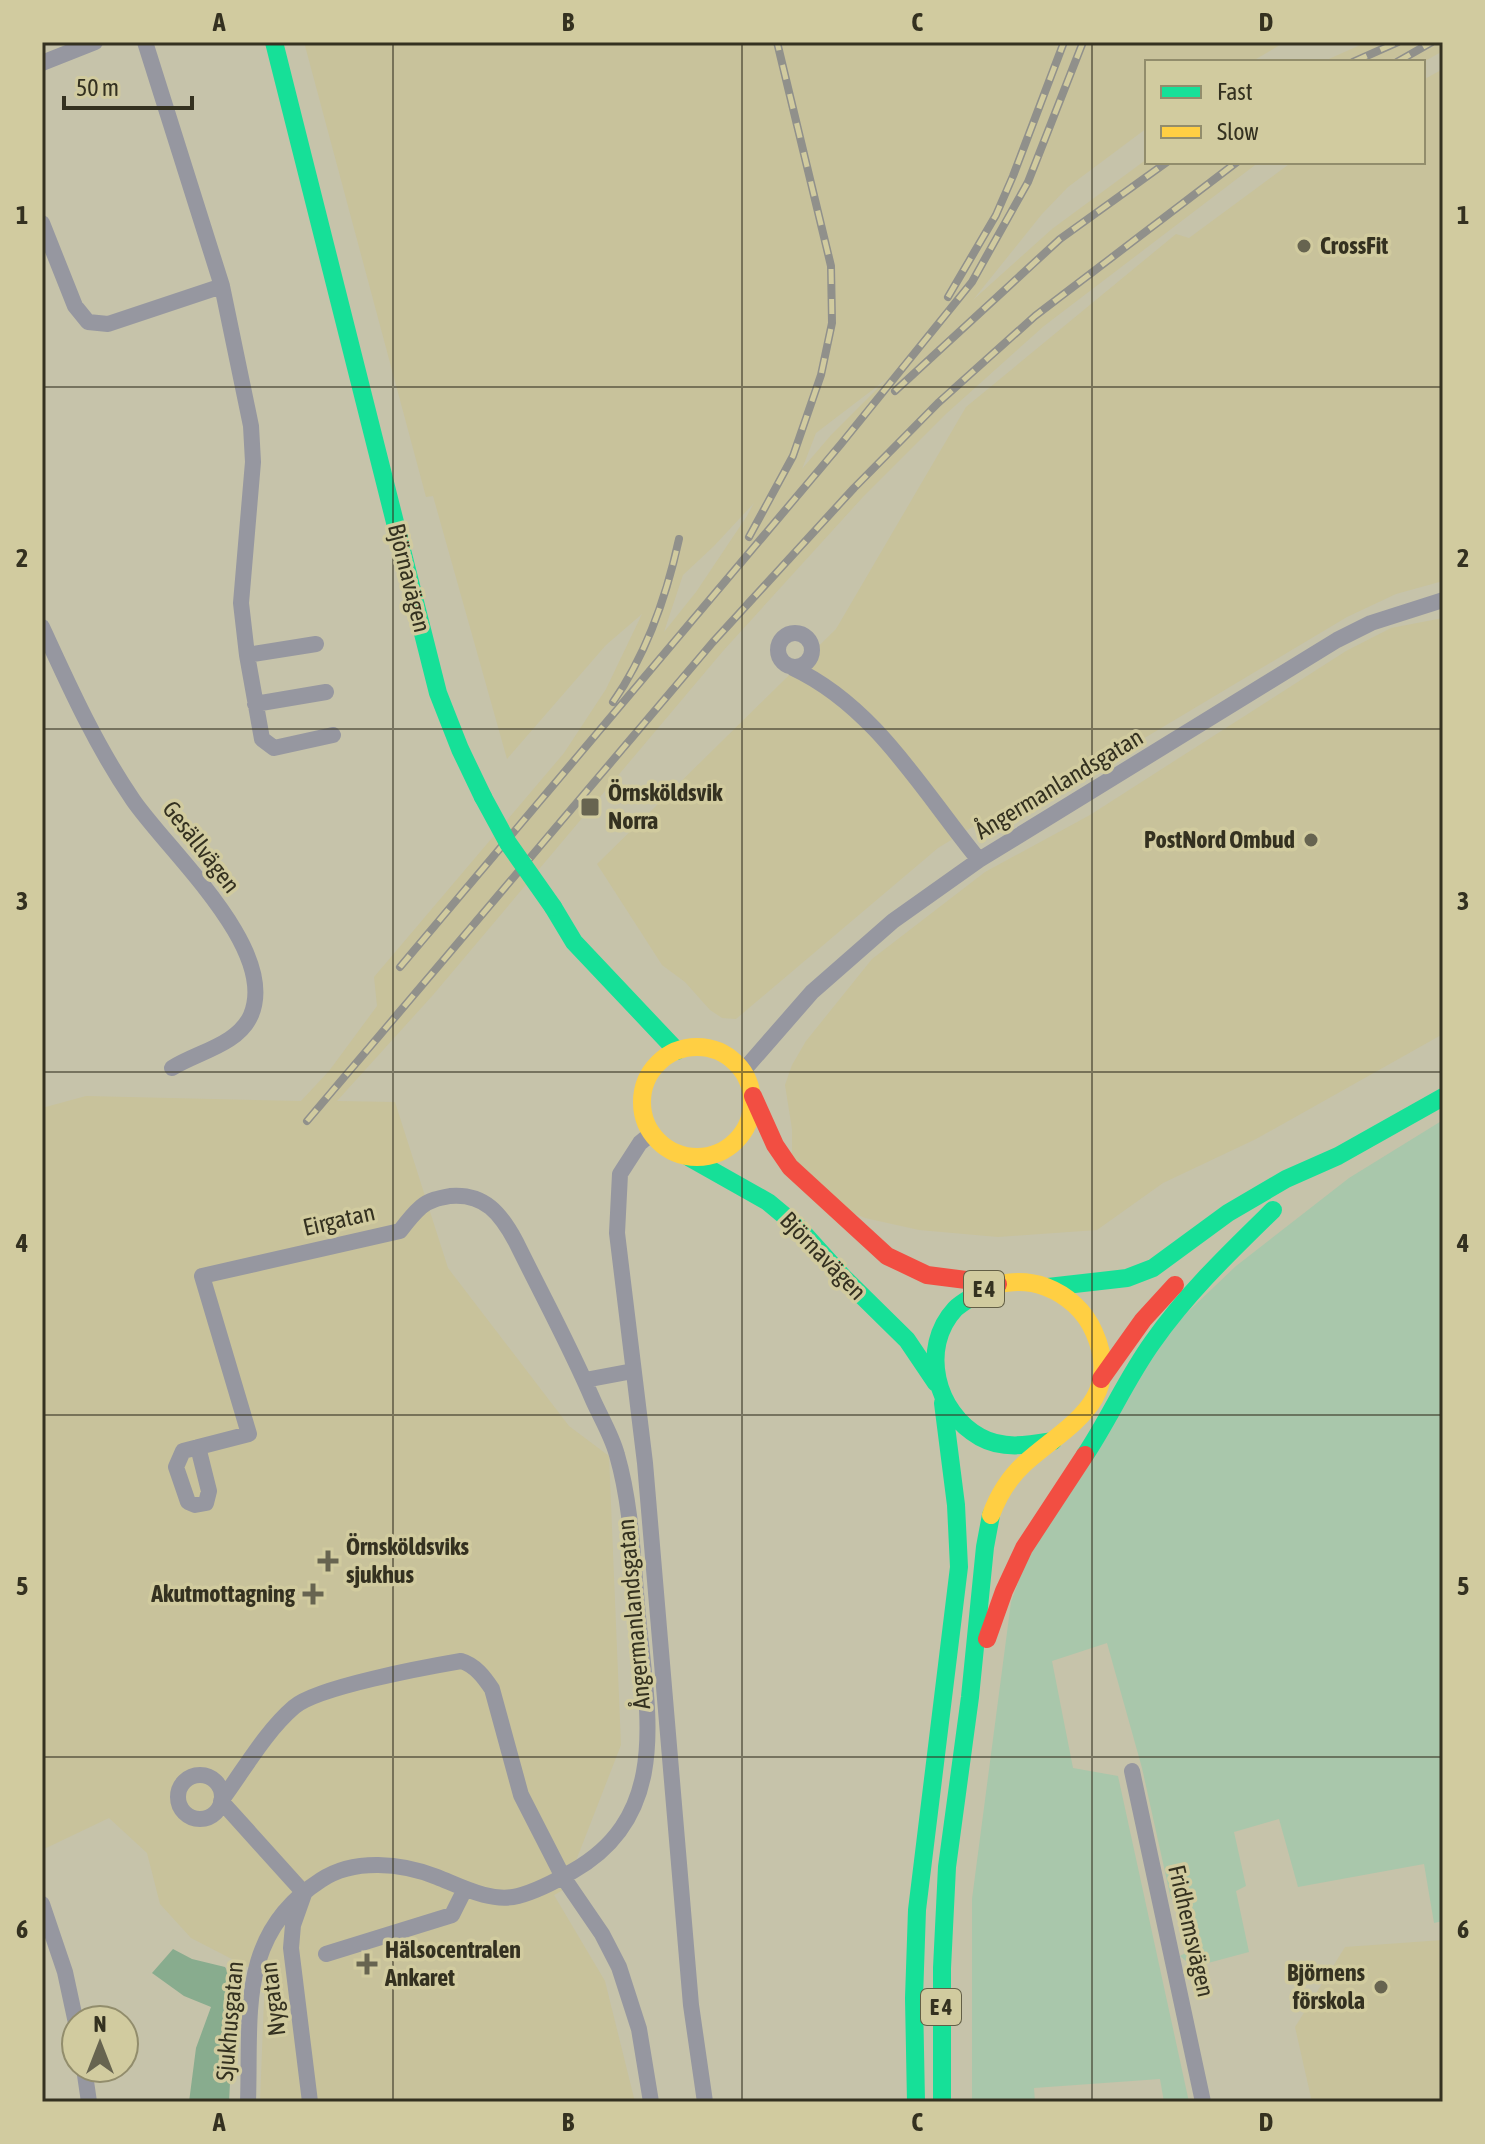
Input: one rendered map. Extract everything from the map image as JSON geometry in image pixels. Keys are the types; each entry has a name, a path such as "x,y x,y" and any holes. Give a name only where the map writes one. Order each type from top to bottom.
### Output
{"main road":[{"name":"Björnavägen","path":"274,42 438,693 460,749 508,843 574,942 677,1051"},
{"path":"695,1047 714,1049 730,1058 743,1071 751,1092 749,1119 735,1142 711,1155 685,1156 670,1150 652,1133 642,1108 646,1081 655,1066 677,1051 695,1047"},
{"name":"Björnavägen","path":"751,1092 775,1145 790,1167 887,1256 905,1269 933,1278 999,1284"},
{"name":"E 4","path":"916,2102 914,1998 917,1910 924,1832 959,1567 956,1486 939,1392 936,1351 947,1321 970,1297 999,1284 1032,1283 1048,1287 1127,1278 1153,1268 1228,1213 1443,1097"},
{"name":"Björnavägen","path":"685,1156 768,1202 798,1227 907,1340 939,1392"},
{"name":"E 4","path":"942,2102 941,1998 950,1835 972,1681 989,1522 998,1497 1023,1465 1079,1422 1096,1395 1101,1379 1166,1292 1338,1156"},
{"path":"972,1681 1004,1591 1024,1548 1096,1439 1149,1347 1205,1277 1273,1210"},
{"path":"1048,1287 1076,1304 1095,1331 1100,1346 1101,1379"},
{"path":"939,1392 961,1426 989,1443 1021,1448 1053,1441"}],"street":[{"path":"42,63 95,42"},
{"path":"145,42 222,286 253,444 241,593 247,655 262,739 274,748 333,735"},
{"path":"42,223 75,306 88,322 108,324 222,286"},
{"name":"Ångermanlandsgatan","path":"743,1071 838,967 893,921 979,860 1337,640 1371,623 1443,600"},
{"name":"Gesällvägen","path":"42,627 102,747 133,801 201,883 244,946 253,968 256,1000 246,1024 227,1041 172,1068"},
{"path":"247,655 316,644"},
{"path":"803,668 862,715 889,743 979,860"},
{"path":"255,704 326,692"},
{"name":"Ångermanlandsgatan","path":"652,1133 631,1156 620,1174 617,1233 645,1463 691,2005 705,2102"},
{"name":"Eirgatan","path":"198,1447 249,1434 202,1276 400,1231 420,1208 442,1197 471,1196 486,1202 505,1221 585,1380"},
{"path":"585,1380 633,1371"},
{"name":"Sjukhusgatan","path":"248,2102 256,1961 270,1929 324,1877 355,1867 406,1867 465,1889 511,1898 563,1877 604,1851 623,1830 634,1810 644,1779 648,1741 637,1601 617,1454 585,1380"},
{"path":"304,1893 221,1801 294,1707 308,1699 389,1676 461,1661 483,1676 492,1689 521,1795 563,1877 602,1934 619,1967 639,2029 651,2102"},
{"name":"Fridhemsvägen","path":"1132,1771 1203,2102"},
{"path":"326,1954 452,1915 465,1889"},
{"name":"Nygatan","path":"304,1893 293,1925 291,1948 310,2102"},
{"path":"42,1904 65,1972 72,2004"}],"shaded area":[{"path":"304,42 1285,42 1254,60 1145,60 1145,129 1068,187 1042,214 973,300 1052,229 1145,160 1145,164 1256,164 1044,326 947,413 863,497 723,651 433,995 337,1101 395,1102 448,1268 569,1426 609,1456 621,1745 565,1889 554,1895 605,1981 635,2102 260,2102 265,1974 191,1938 160,1904 147,1853 109,1818 42,1850 42,1108 86,1096 301,1101 329,1071 377,1006 374,977 564,753 606,689 642,614 606,645 507,759 433,496 426,497","holes":["888,378 802,469 816,433","754,503 696,592 664,632 683,575"]},
{"path":"1367,42 1443,42 1443,51 1425,61 1326,60"},
{"path":"1443,69 1443,581 1396,594 1347,617 1096,767 974,826 938,848 736,1019 722,1018 710,1010 685,982 662,965 597,864 836,629 966,407 1176,234 1189,238 1289,164 1425,164 1425,79"},
{"path":"1443,618 1443,1034 1256,1139 1163,1183 1097,1230 998,1237 919,1230 865,1218 838,1207 792,1162 792,1129 785,1085 792,1065 806,1041 872,959 985,872 1090,815 1346,651 1391,628"},
{"name":"Björnens förskola","path":"1443,1940 1443,2102 1312,2102 1295,2027 1345,1947"}],"green space":[{"path":"1443,1120 1443,1921 1434,1923 1424,1864 1298,1887 1279,1819 1234,1832 1246,1886 1236,1891 1249,1952 1193,1967 1180,1956 1196,1947 1182,1902 1171,1899 1142,1768 1107,1643 1052,1661 1073,1768 1118,1776 1189,2102 1164,2102 1160,2079 1034,2088 1035,2102 972,2102 972,1899 1011,1602 1049,1497 1151,1347 1236,1266 1349,1178"},
{"path":"173,1949 192,1959 225,1967 235,1984 229,2102 189,2102 196,2048 211,2007 184,1996 152,1973"}],"railway":[{"path":"749,537 793,456 821,375 832,323 831,266 777,42"},
{"path":"948,297 996,215 1064,42"},
{"path":"400,967 841,444 972,282 1028,182 1083,42"},
{"path":"1358,60 1398,42"},
{"path":"1400,60 1432,42"},
{"path":"895,391 1060,239 1164,164"},
{"path":"307,1121 713,642 854,488 938,403 1035,316 1234,164"},
{"path":"613,702 636,664 654,624 679,539"}],"traffic: fast":[{"path":"274,42 438,693 483,797"},
{"path":"483,797 508,843 553,907"},
{"path":"553,907 574,942 677,1051"},
{"path":"1048,1287 1127,1278 1153,1268 1228,1213 1443,1097"},
{"path":"690,1158 768,1202 798,1227 907,1340 936,1383"},
{"path":"1085,1455 1134,1370 1165,1325 1273,1210"},
{"path":"981,1291 955,1309 944,1325 935,1360 943,1396 965,1426 989,1441 1016,1445 1053,1441"},
{"path":"916,2102 914,1998 917,1910 959,1567 956,1505 943,1403"},
{"path":"942,2102 942,1968 947,1867 991,1515"}],"traffic: slow":[{"path":"697,1047 718,1051 736,1063 748,1081 752,1102 748,1123 736,1141 718,1153 697,1157 676,1153 658,1141 646,1123 642,1102 646,1081 658,1063 676,1051 697,1047"},
{"path":"981,1291 1013,1282 1038,1284 1054,1290 1086,1317 1102,1356 1102,1376 1097,1394 1086,1410 1019,1469 1004,1488 991,1515"}],"traffic: jam":[{"path":"753,1096 775,1145 790,1167 887,1256 927,1275 998,1284"},
{"path":"1101,1379 1143,1320 1175,1285"},
{"path":"987,1639 1024,1548 1085,1455"}],"place":[{"name":"CrossFit","path":"1304,246"},
{"name":"Örnsköldsvik Norra","path":"590,807"},
{"name":"PostNord Ombud","path":"1311,840"},
{"name":"Örnsköldsviks sjukhus","path":"328,1561"},
{"name":"Akutmottagning","path":"313,1594"},
{"name":"Hälsocentralen Ankaret","path":"367,1964"},
{"name":"Björnens förskola","path":"1381,1987"}]}
